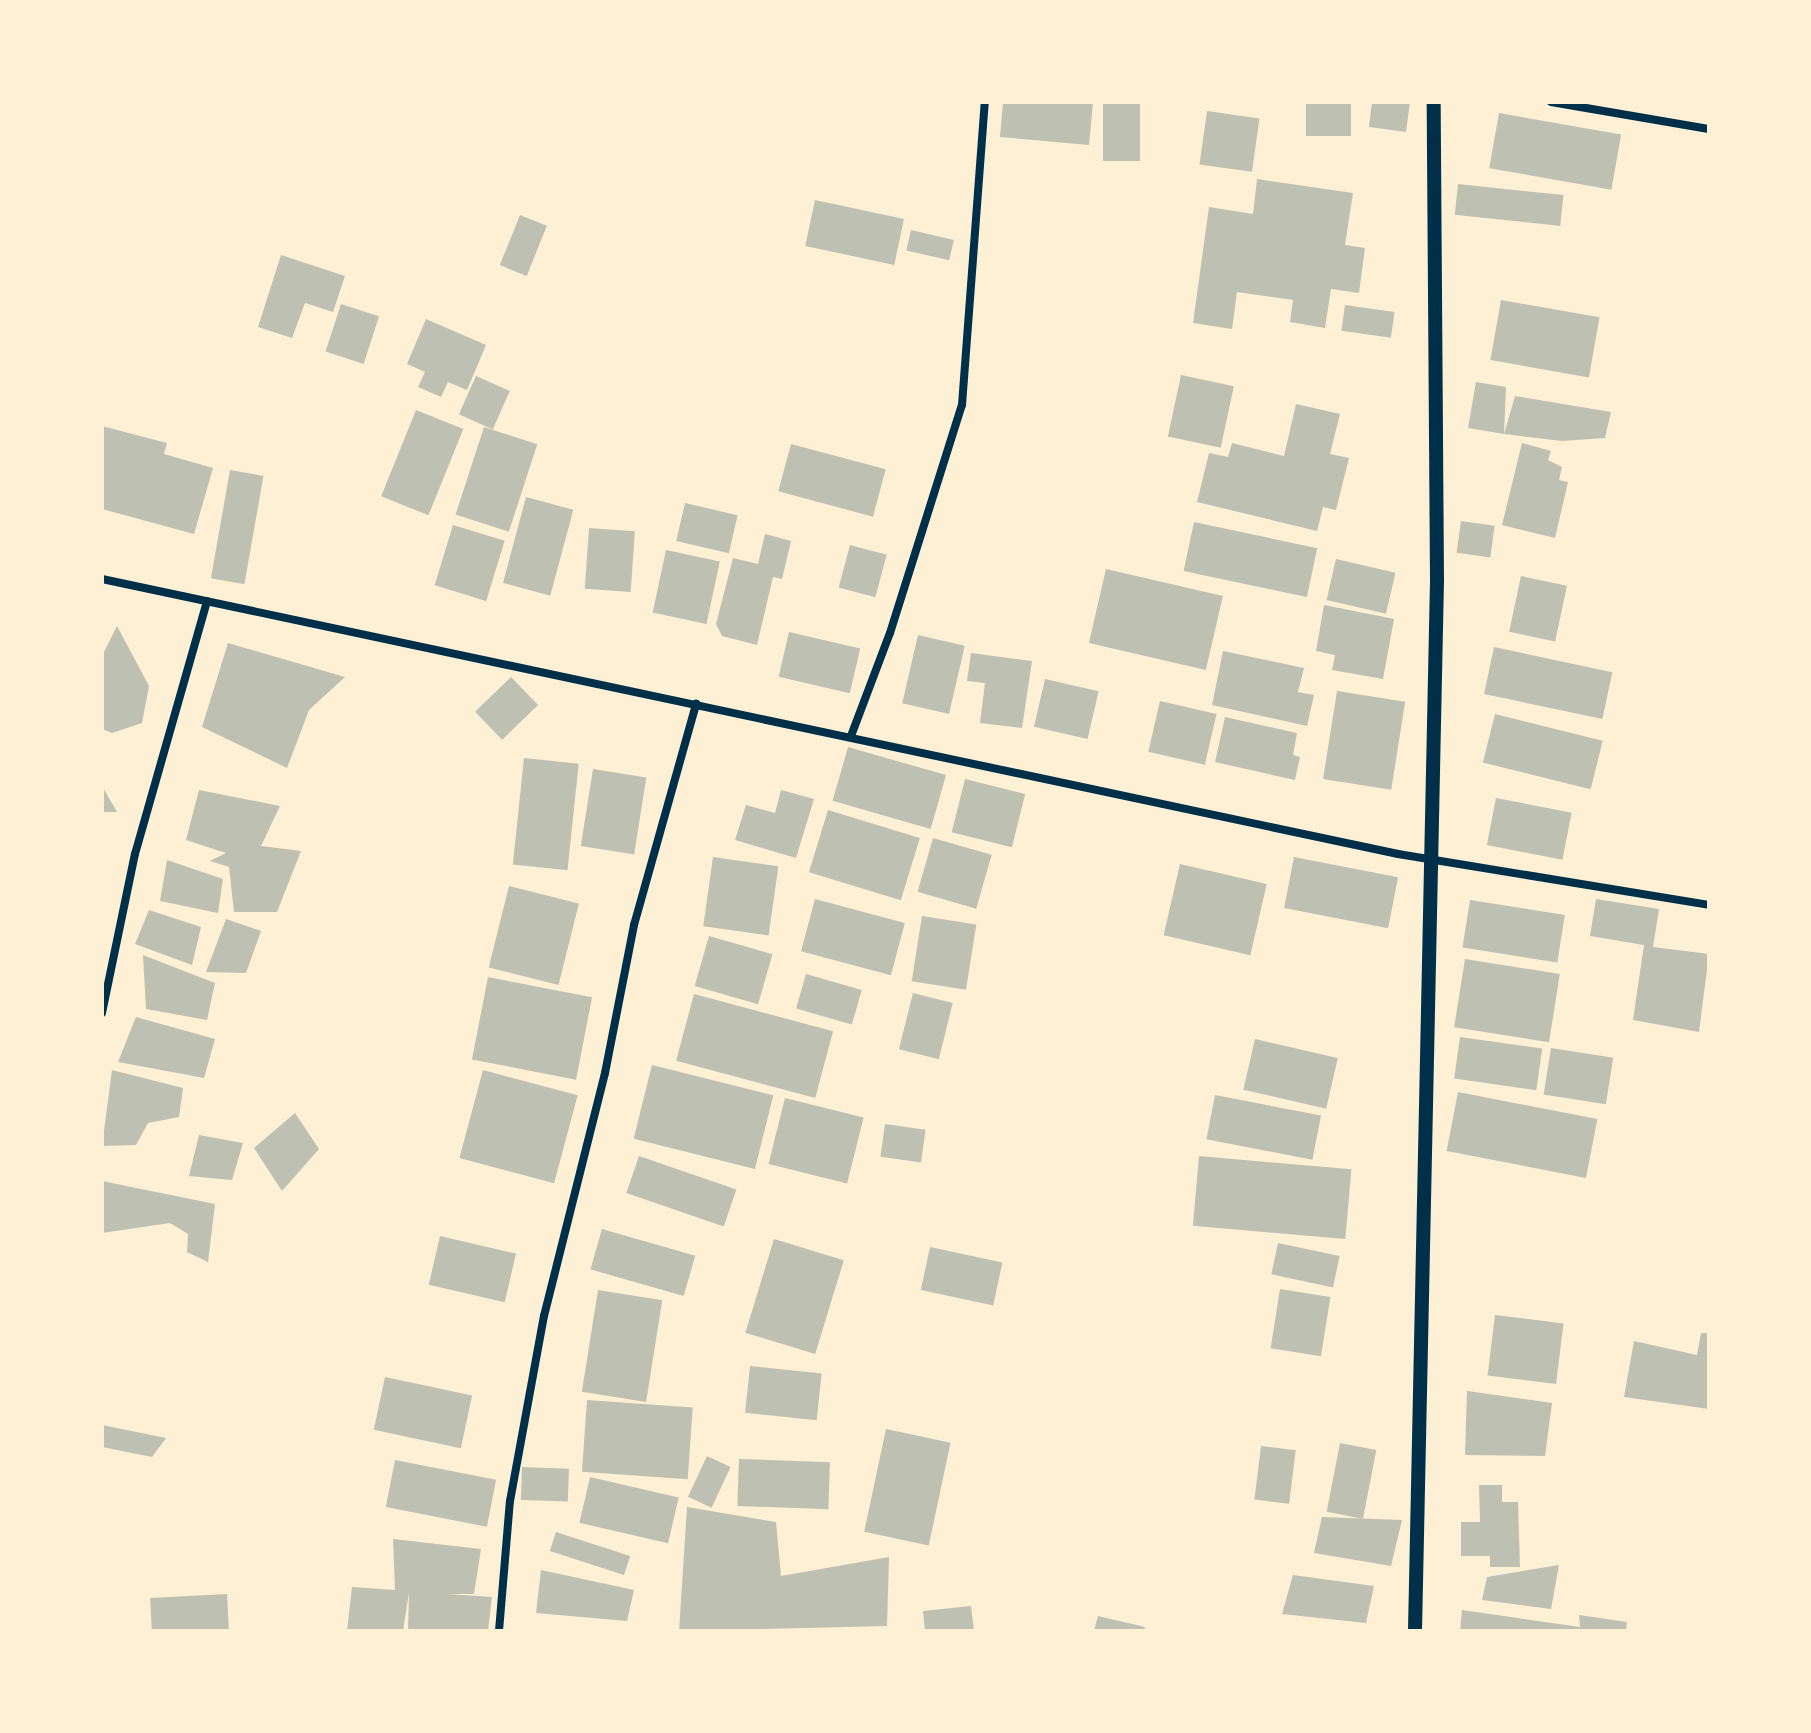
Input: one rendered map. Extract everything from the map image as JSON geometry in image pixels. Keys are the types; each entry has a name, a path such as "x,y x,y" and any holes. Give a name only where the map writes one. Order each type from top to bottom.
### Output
{"street":[{"path":"851,736 890,633 962,405 985,102"},
{"path":"1415,1631 1437,580 1434,102"},
{"path":"1551,102 1709,129"},
{"path":"102,579 1431,860 1709,905"},
{"path":"102,1013 135,854 207,601"},
{"path":"499,1631 510,1501 544,1316 605,1073 634,925 696,704"}],"building":[{"path":"1003,102 1093,102 1089,145 1000,137"},
{"path":"1103,102 1140,102 1140,161 1103,161"},
{"path":"1306,102 1351,102 1351,136 1306,136"},
{"path":"1372,102 1410,102 1406,132 1369,127"},
{"path":"1207,111 1259,118 1252,172 1199,164"},
{"path":"1499,113 1621,135 1611,190 1489,168"},
{"path":"1257,179 1353,193 1345,245 1365,248 1359,293 1331,289 1325,328 1290,322 1293,300 1237,292 1232,329 1193,323 1209,207 1253,214"},
{"path":"1458,184 1563,195 1560,226 1455,215"},
{"path":"815,200 904,219 894,265 805,246"},
{"path":"520,215 547,226 527,276 500,265"},
{"path":"911,230 954,240 949,260 906,250"},
{"path":"281,255 345,276 333,312 305,303 292,338 258,327"},
{"path":"1501,300 1599,317 1589,377 1490,360"},
{"path":"341,304 379,316 364,364 326,352"},
{"path":"1345,305 1395,312 1391,338 1341,331"},
{"path":"426,319 486,345 467,390 448,382 441,397 418,387 425,372 407,364"},
{"path":"1181,375 1234,386 1221,448 1168,437"},
{"path":"476,376 510,391 493,429 459,414"},
{"path":"1476,382 1506,387 1504,434 1468,428"},
{"path":"1515,396 1611,412 1605,438 1562,441 1504,434"},
{"path":"1296,404 1340,414 1330,454 1349,458 1336,510 1323,507 1317,531 1197,502 1209,453 1228,457 1232,443 1284,456"},
{"path":"416,410 463,429 428,515 381,496"},
{"path":"102,426 167,443 164,454 213,468 194,534 102,509"},
{"path":"484,427 537,444 509,532 456,514"},
{"path":"1522,443 1551,451 1548,460 1562,467 1559,480 1568,482 1555,538 1502,525"},
{"path":"791,444 886,469 873,517 778,491"},
{"path":"230,470 263,476 244,584 211,578"},
{"path":"526,497 573,510 550,596 503,583"},
{"path":"685,503 738,515 729,553 676,541"},
{"path":"1461,521 1495,526 1490,557 1457,553"},
{"path":"1194,522 1317,548 1307,597 1184,571"},
{"path":"453,525 505,541 486,601 435,585"},
{"path":"589,528 635,531 631,592 585,589"},
{"path":"765,534 791,541 782,579 773,577 757,645 722,636 716,624 733,558 758,564"},
{"path":"850,545 887,555 875,597 839,588"},
{"path":"666,550 720,561 706,624 653,613"},
{"path":"1336,559 1395,573 1386,614 1327,600"},
{"path":"1106,569 1223,596 1206,670 1089,643"},
{"path":"1521,576 1567,586 1555,642 1509,632"},
{"path":"1324,605 1394,619 1383,679 1332,670 1335,655 1316,651"},
{"path":"117,626 149,686 142,723 112,733 102,729 102,656"},
{"path":"789,632 860,648 850,693 779,677"},
{"path":"918,635 965,646 949,714 902,703"},
{"path":"228,643 345,677 309,710 287,768 202,727"},
{"path":"1494,647 1612,672 1602,719 1484,694"},
{"path":"1223,651 1304,668 1298,692 1314,695 1307,726 1212,705"},
{"path":"971,653 1032,661 1022,728 980,723 985,683 967,681"},
{"path":"511,677 538,705 502,740 475,712"},
{"path":"1045,679 1099,691 1088,739 1034,727"},
{"path":"1337,691 1405,702 1391,790 1323,779"},
{"path":"1160,701 1217,714 1205,765 1148,752"},
{"path":"1495,714 1603,741 1591,789 1483,763"},
{"path":"1225,717 1297,733 1293,755 1300,757 1295,780 1215,762"},
{"path":"848,747 946,775 931,829 833,801"},
{"path":"524,758 579,764 568,870 513,864"},
{"path":"593,769 646,777 634,854 581,846"},
{"path":"965,779 1025,794 1012,847 952,832"},
{"path":"102,786 117,812 102,812"},
{"path":"199,790 280,806 261,846 301,851 277,912 234,912 229,867 210,861 226,853 186,840"},
{"path":"781,790 814,799 796,858 735,840 746,805 775,813"},
{"path":"1496,798 1572,813 1562,860 1487,845"},
{"path":"828,810 920,838 901,900 809,872"},
{"path":"933,838 992,855 976,909 918,892"},
{"path":"713,857 778,866 769,936 703,926"},
{"path":"1294,857 1398,877 1388,928 1284,908"},
{"path":"167,860 223,879 218,913 160,901"},
{"path":"1180,864 1267,884 1250,955 1164,935"},
{"path":"509,886 579,903 559,985 489,968"},
{"path":"815,899 905,923 891,975 801,951"},
{"path":"1596,899 1659,909 1653,947 1709,954 1699,1032 1633,1020 1644,945 1590,936"},
{"path":"1470,900 1565,915 1557,962 1462,947"},
{"path":"149,910 201,927 192,965 135,944"},
{"path":"922,916 976,925 966,990 912,981"},
{"path":"226,919 261,931 246,973 206,972"},
{"path":"709,936 772,954 758,1004 695,986"},
{"path":"143,955 215,983 207,1020 146,1009"},
{"path":"1465,959 1560,974 1549,1042 1454,1027"},
{"path":"806,974 862,990 852,1025 796,1009"},
{"path":"488,977 592,997 576,1080 472,1059"},
{"path":"913,993 953,1003 939,1059 899,1049"},
{"path":"694,994 833,1031 815,1098 676,1061"},
{"path":"136,1017 215,1039 204,1078 118,1062"},
{"path":"1460,1037 1542,1049 1536,1090 1454,1079"},
{"path":"1255,1039 1338,1058 1326,1109 1243,1090"},
{"path":"1551,1048 1613,1058 1606,1104 1544,1094"},
{"path":"652,1065 773,1095 755,1169 634,1139"},
{"path":"112,1070 183,1088 179,1117 148,1123 136,1145 102,1146"},
{"path":"483,1070 578,1095 554,1183 459,1158"},
{"path":"1458,1092 1597,1119 1586,1178 1447,1151"},
{"path":"1215,1095 1321,1116 1312,1160 1206,1139"},
{"path":"785,1098 864,1118 847,1184 769,1164"},
{"path":"295,1113 319,1149 282,1191 254,1148"},
{"path":"885,1124 926,1130 921,1162 880,1157"},
{"path":"199,1135 243,1143 232,1180 189,1176"},
{"path":"639,1156 736,1190 724,1226 626,1193"},
{"path":"1199,1156 1351,1169 1345,1239 1193,1226"},
{"path":"102,1181 215,1204 208,1262 187,1252 188,1234 170,1223 102,1233"},
{"path":"602,1229 695,1256 684,1296 590,1269"},
{"path":"440,1236 516,1254 505,1302 429,1285"},
{"path":"774,1239 844,1260 815,1354 745,1333"},
{"path":"1278,1243 1340,1256 1333,1287 1271,1274"},
{"path":"930,1247 1002,1262 993,1305 921,1290"},
{"path":"1280,1289 1330,1297 1321,1356 1271,1348"},
{"path":"598,1290 662,1300 646,1402 582,1392"},
{"path":"1495,1315 1563,1323 1556,1384 1488,1376"},
{"path":"1701,1333 1709,1333 1709,1409 1624,1397 1634,1341 1697,1355"},
{"path":"750,1366 822,1374 817,1420 745,1413"},
{"path":"385,1377 472,1396 461,1448 374,1430"},
{"path":"1467,1391 1552,1403 1545,1456 1465,1455"},
{"path":"587,1400 693,1407 688,1479 582,1472"},
{"path":"102,1425 166,1438 152,1457 102,1447"},
{"path":"886,1429 951,1443 929,1545 864,1532"},
{"path":"1340,1443 1376,1450 1363,1519 1327,1512"},
{"path":"1261,1446 1296,1450 1289,1504 1254,1500"},
{"path":"707,1456 731,1467 712,1508 688,1497"},
{"path":"739,1459 830,1462 828,1509 737,1506"},
{"path":"395,1460 496,1480 487,1527 386,1507"},
{"path":"522,1467 569,1469 568,1502 521,1500"},
{"path":"590,1477 679,1497 668,1543 579,1523"},
{"path":"1479,1485 1502,1485 1502,1502 1518,1502 1520,1567 1490,1567 1490,1556 1461,1556 1461,1522 1480,1522"},
{"path":"687,1507 776,1522 781,1576 889,1557 887,1626 679,1631"},
{"path":"1322,1517 1402,1520 1391,1566 1314,1553"},
{"path":"556,1532 630,1556 624,1575 550,1551"},
{"path":"393,1539 481,1549 474,1594 448,1594 492,1597 488,1631 408,1631 409,1592 403,1631 347,1631 352,1587 395,1590"},
{"path":"1559,1565 1551,1609 1482,1600 1487,1577"},
{"path":"541,1570 634,1590 627,1621 536,1613"},
{"path":"1293,1575 1374,1586 1366,1623 1282,1614"},
{"path":"227,1594 229,1631 152,1631 150,1598"},
{"path":"971,1606 974,1631 925,1631 923,1611"},
{"path":"1462,1610 1580,1627 1579,1615 1627,1622 1626,1631 1460,1631"},
{"path":"1098,1616 1145,1627 1144,1631 1094,1631"}]}
